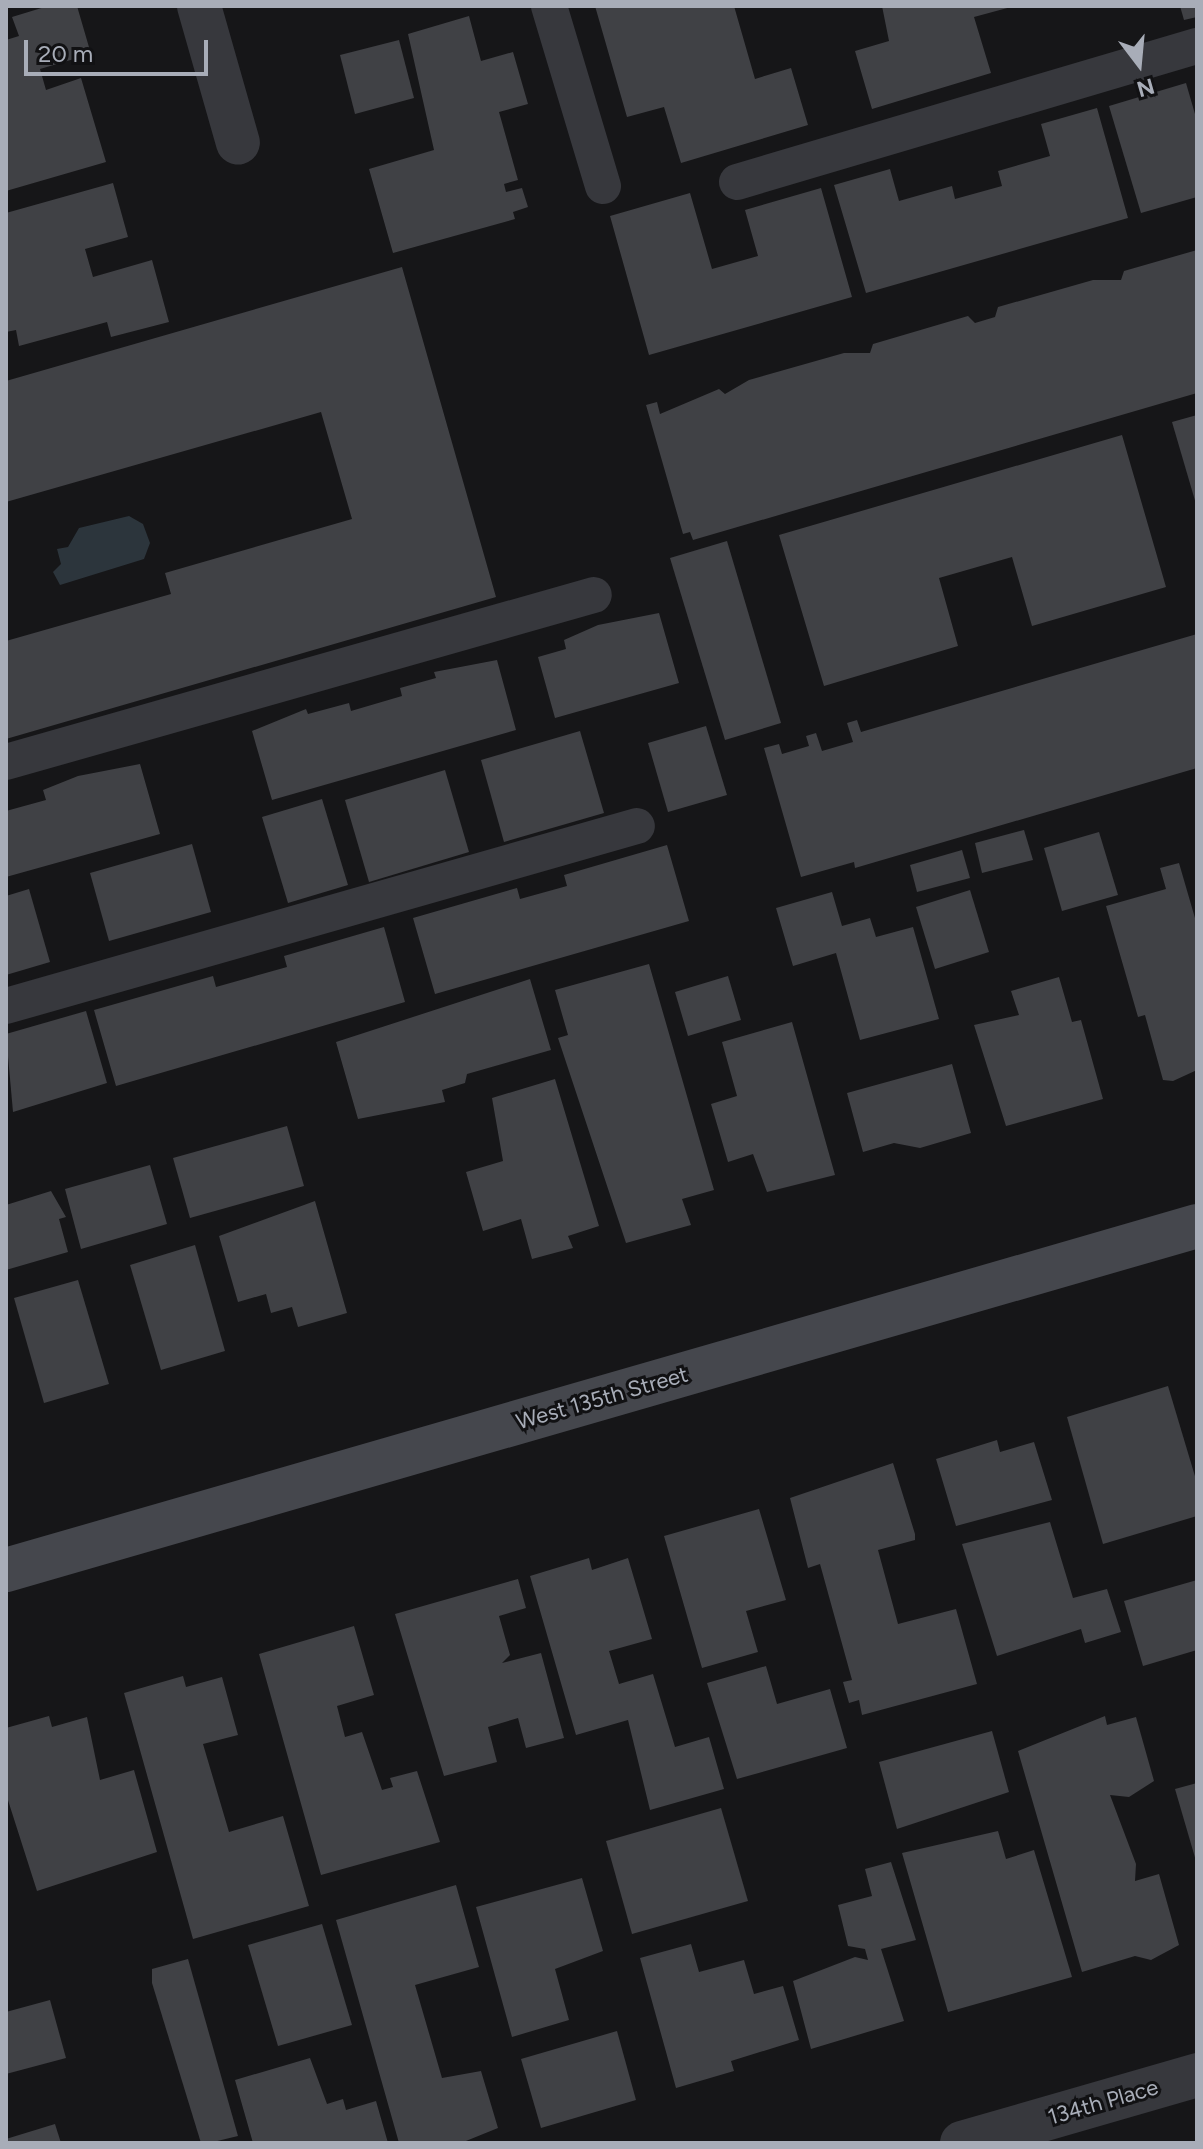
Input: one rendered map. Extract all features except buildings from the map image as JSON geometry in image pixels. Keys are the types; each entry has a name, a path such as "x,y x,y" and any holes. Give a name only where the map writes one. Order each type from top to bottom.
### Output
{"street":[{"path":"199,6 238,143"},
{"name":"West 135th Street","path":"6,1570 1197,1226"},
{"name":"134th Place","path":"962,2143 1197,2075"}],"lane":[{"path":"549,6 603,186"},
{"path":"737,182 1197,46"},
{"path":"6,762 594,595"},
{"path":"6,1006 637,826"}],"shaded area":[{"path":"129,516 143,524 150,543 144,559 60,585 53,572 61,564 57,549 68,547 79,528"}]}
